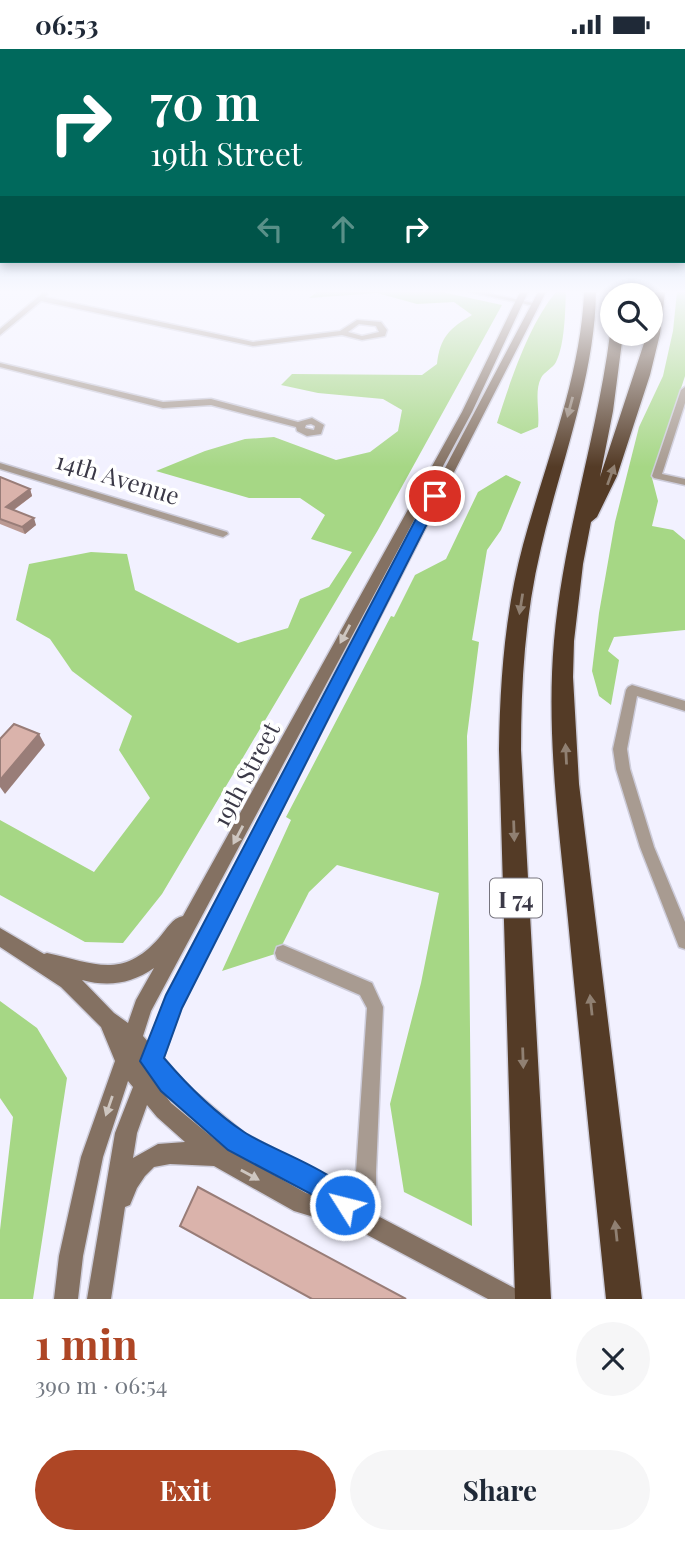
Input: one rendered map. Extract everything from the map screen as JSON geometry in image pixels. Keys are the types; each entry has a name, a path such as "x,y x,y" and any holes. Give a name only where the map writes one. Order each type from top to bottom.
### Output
{"highway":[{"name":"I 74","path":"533,1299 510,698 514,644 525,577 575,389 582,350"},
{"name":"I 74","path":"615,350 611,389 577,534 564,641 562,694 567,786 624,1299"},
{"path":"577,534 606,487 625,435 649,350"}],"main road":[{"name":"19th Street","path":"66,1299 71,1256 92,1157 143,1007 501,350"},
{"name":"19th Street","path":"99,1299 126,1133 173,1003 503,350"},
{"path":"43,962 75,967 92,974 125,975 134,972 147,965 158,954 209,890"},
{"path":"0,937 68,980 107,1020 132,1038 195,1107 236,1141 324,1187 366,1222"},
{"path":"107,1020 125,1061 143,1084 164,1110 216,1155 302,1203 366,1222 512,1299"},
{"path":"109,1235 126,1184 152,1156 175,1152 216,1155"}],"street":[{"path":"0,365 163,405 211,403 300,425"},
{"path":"685,390 657,476 685,482"},
{"name":"14th Avenue","path":"0,466 223,534"},
{"path":"685,706 632,690 620,749 623,769 647,847 685,941"},
{"path":"283,953 366,989 375,1007 366,1222"}],"green space":[{"path":"440,350 477,350 378,530 162,894 123,943 85,942 0,895 0,820 94,872 150,798 119,750 132,716 72,671 50,639 16,620 29,564 91,552 127,554 135,590 238,643 288,628 300,599 329,587 352,552 311,539 325,515 300,498 249,498 156,471 205,451 245,439 274,437 336,460 370,452 398,431 402,410 383,399 318,393 281,385 292,374 422,375 437,364"},
{"path":"523,350 560,350 556,362 539,383 538,427 521,434 497,423"},
{"path":"669,350 685,350 685,376 652,478 658,501 652,526 673,530 685,540 685,630 614,637 608,651 619,660 611,705 599,696 592,671 599,613 615,522 639,427 663,376"},
{"path":"506,475 521,482 501,530 487,550 472,640 479,642 467,736 472,1226 404,1192 390,1104 421,983 439,893 337,865 309,892 278,953 222,971 291,820 286,817 391,616 394,617 415,575 446,559 478,492"},
{"path":"0,1001 37,1028 67,1078 33,1299 0,1299 0,1230 13,1117 0,1098"}],"building":[{"path":"0,477 30,489 6,507 34,518 22,527 0,519"},
{"path":"14,724 39,734 0,780 0,739"},
{"path":"198,1187 406,1299 312,1299 180,1226"}],"route":[{"path":"345,1205 324,1187 236,1141 169,1083 151,1061 173,1003 435,496"}]}
